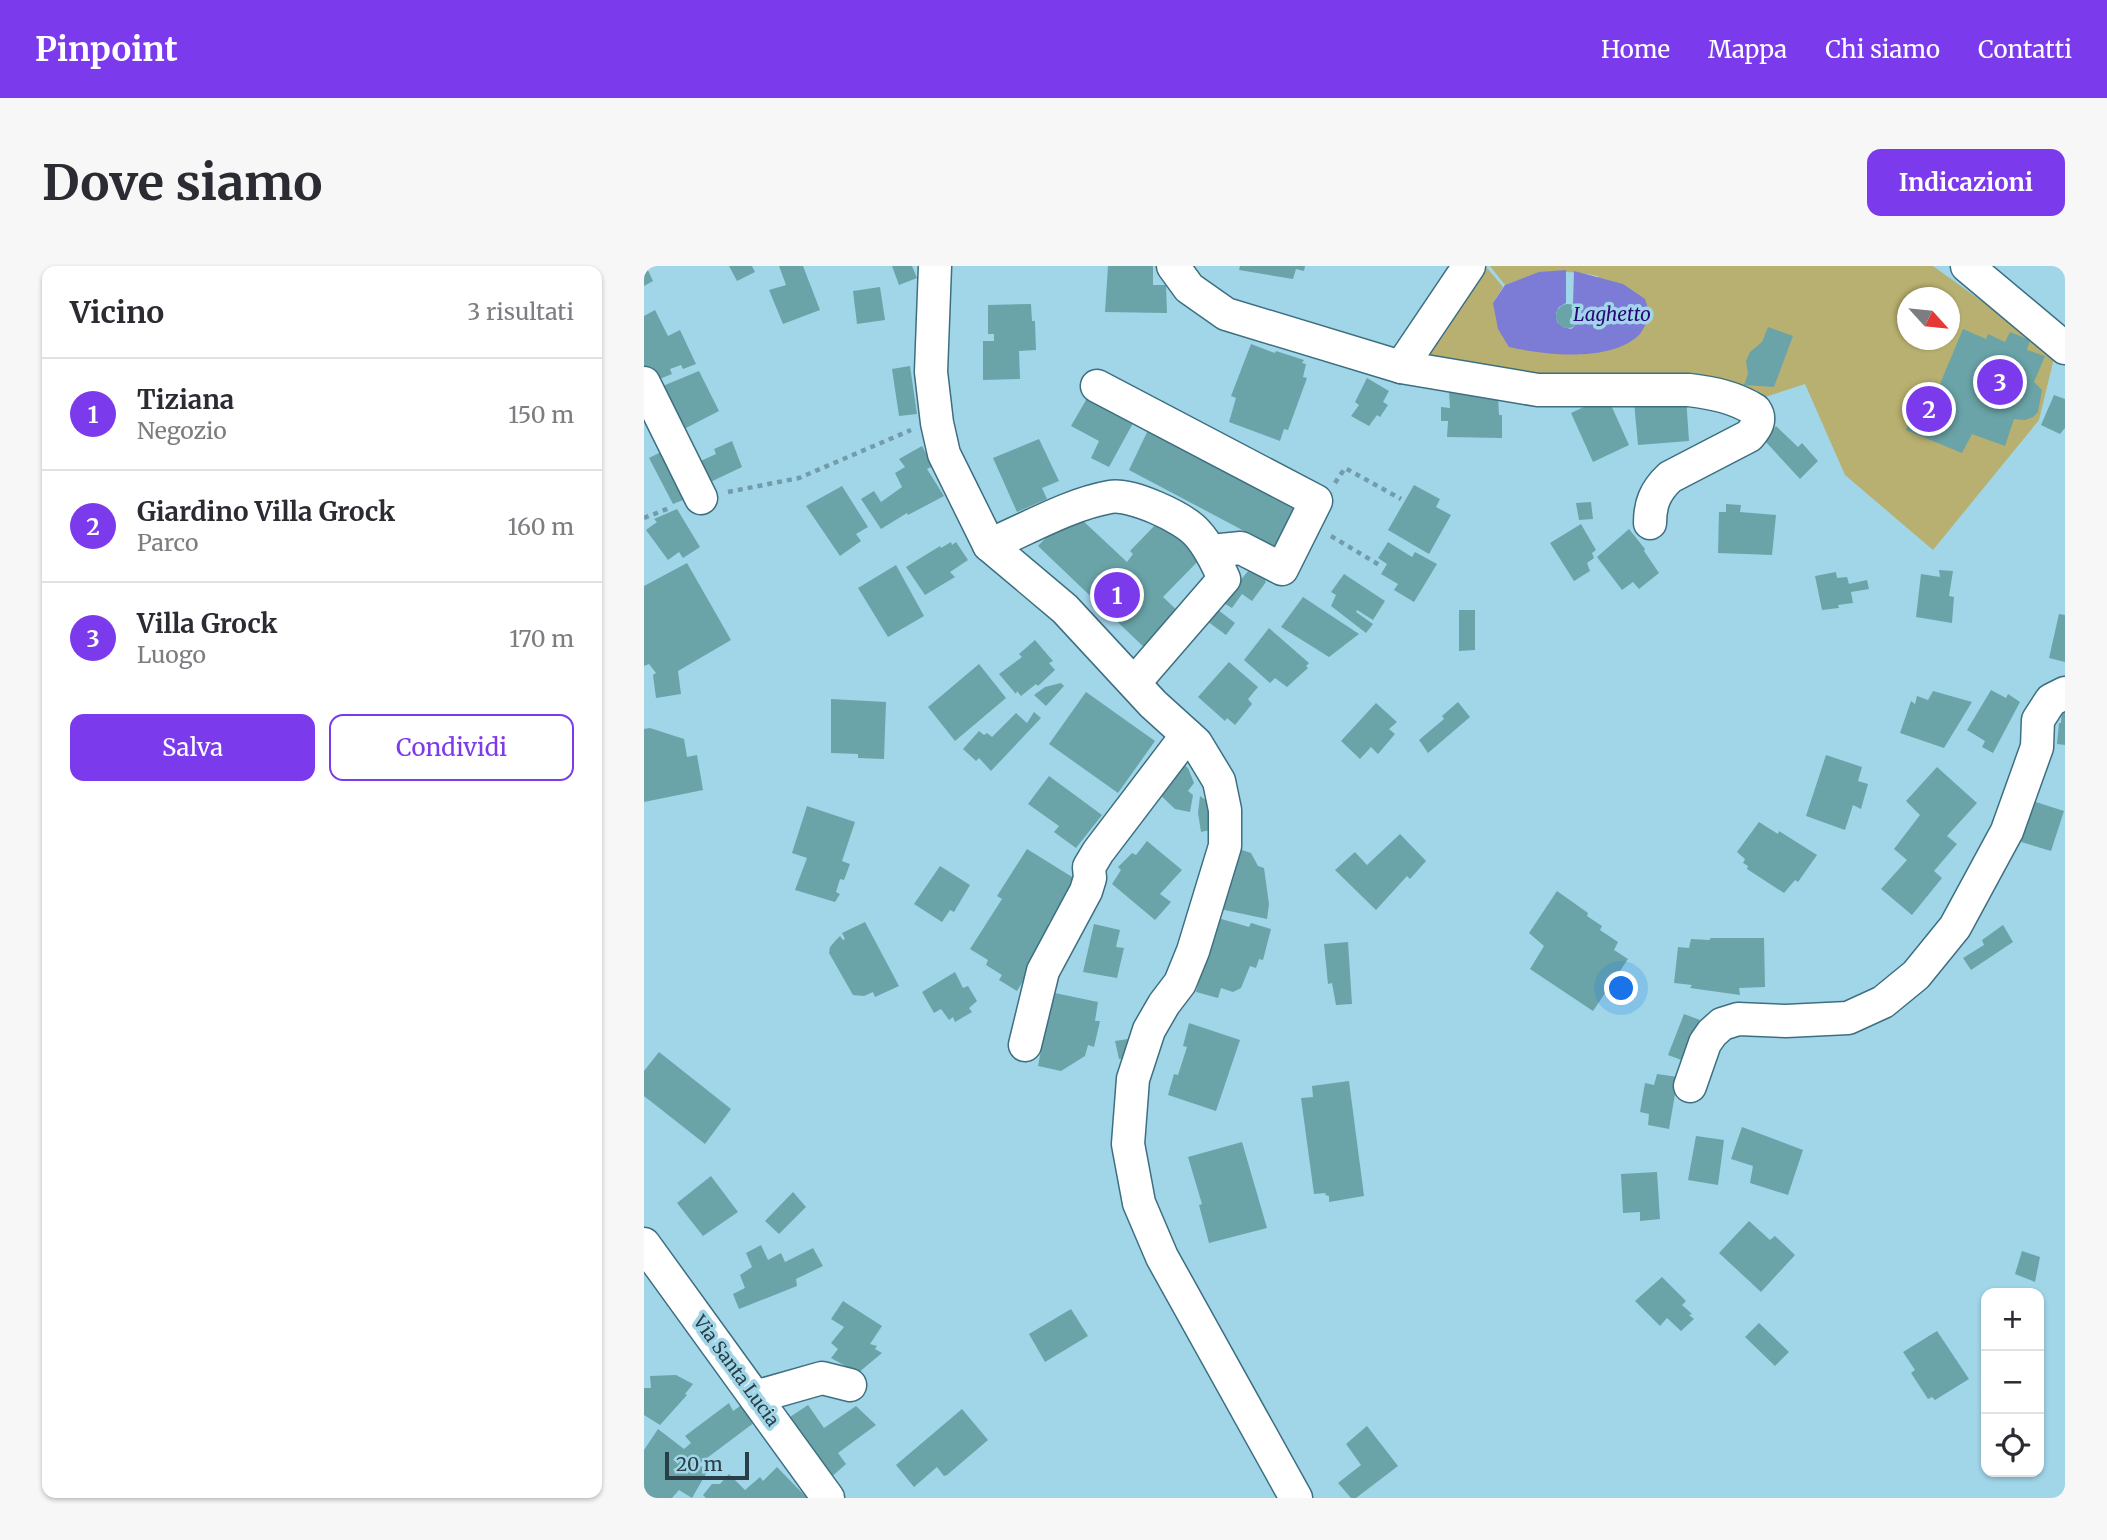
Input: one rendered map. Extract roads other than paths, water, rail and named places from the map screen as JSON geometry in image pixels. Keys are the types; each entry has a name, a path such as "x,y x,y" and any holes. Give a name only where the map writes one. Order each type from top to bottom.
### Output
{"street":[{"path":"935,266 931,372 937,423 944,454 989,545 1065,609 1153,704 1196,743 1219,781 1225,810 1225,846 1193,951 1180,983 1149,1030 1133,1079 1128,1144 1139,1203 1162,1257 1296,1498"},
{"path":"1173,266 1189,288 1226,314 1401,368 1538,390 1689,390 1736,400 1755,410 1758,420 1756,428 1749,436 1670,478 1659,487 1650,509 1650,523"},
{"path":"1401,368 1469,266"},
{"path":"1967,266 2065,348"},
{"path":"644,383 701,498"},
{"path":"1097,386 1316,501 1282,569 1241,548 1211,551"},
{"path":"989,545 1088,502 1113,496 1151,504 1195,530 1211,551 1224,579 1135,682"},
{"path":"1689,1086 1705,1043 1721,1024 1738,1019 1786,1021 1848,1018 1883,1002 1916,975 1955,927 2007,831 2037,747 2038,720 2051,700 2065,693"},
{"path":"1025,1045 1043,971 1086,891 1090,867 1098,852 1188,735"},
{"name":"Via Santa Lucia","path":"644,1244 828,1498"},
{"path":"755,1397 822,1378 850,1385"}],"water":[{"name":"Laghetto","path":"1566,270 1566,303 1559,307 1556,313 1557,322 1571,329 1578,320 1578,311 1573,305 1574,271 1623,284 1645,299 1650,315 1639,335 1627,344 1594,353 1558,354 1509,347 1498,329 1493,303 1505,285 1539,272"}],"place":[{"name":"Villa Grock","path":"2000,382"},
{"name":"Giardino Villa Grock","path":"1929,409"},
{"name":"Tiziana","path":"1117,595"}]}
